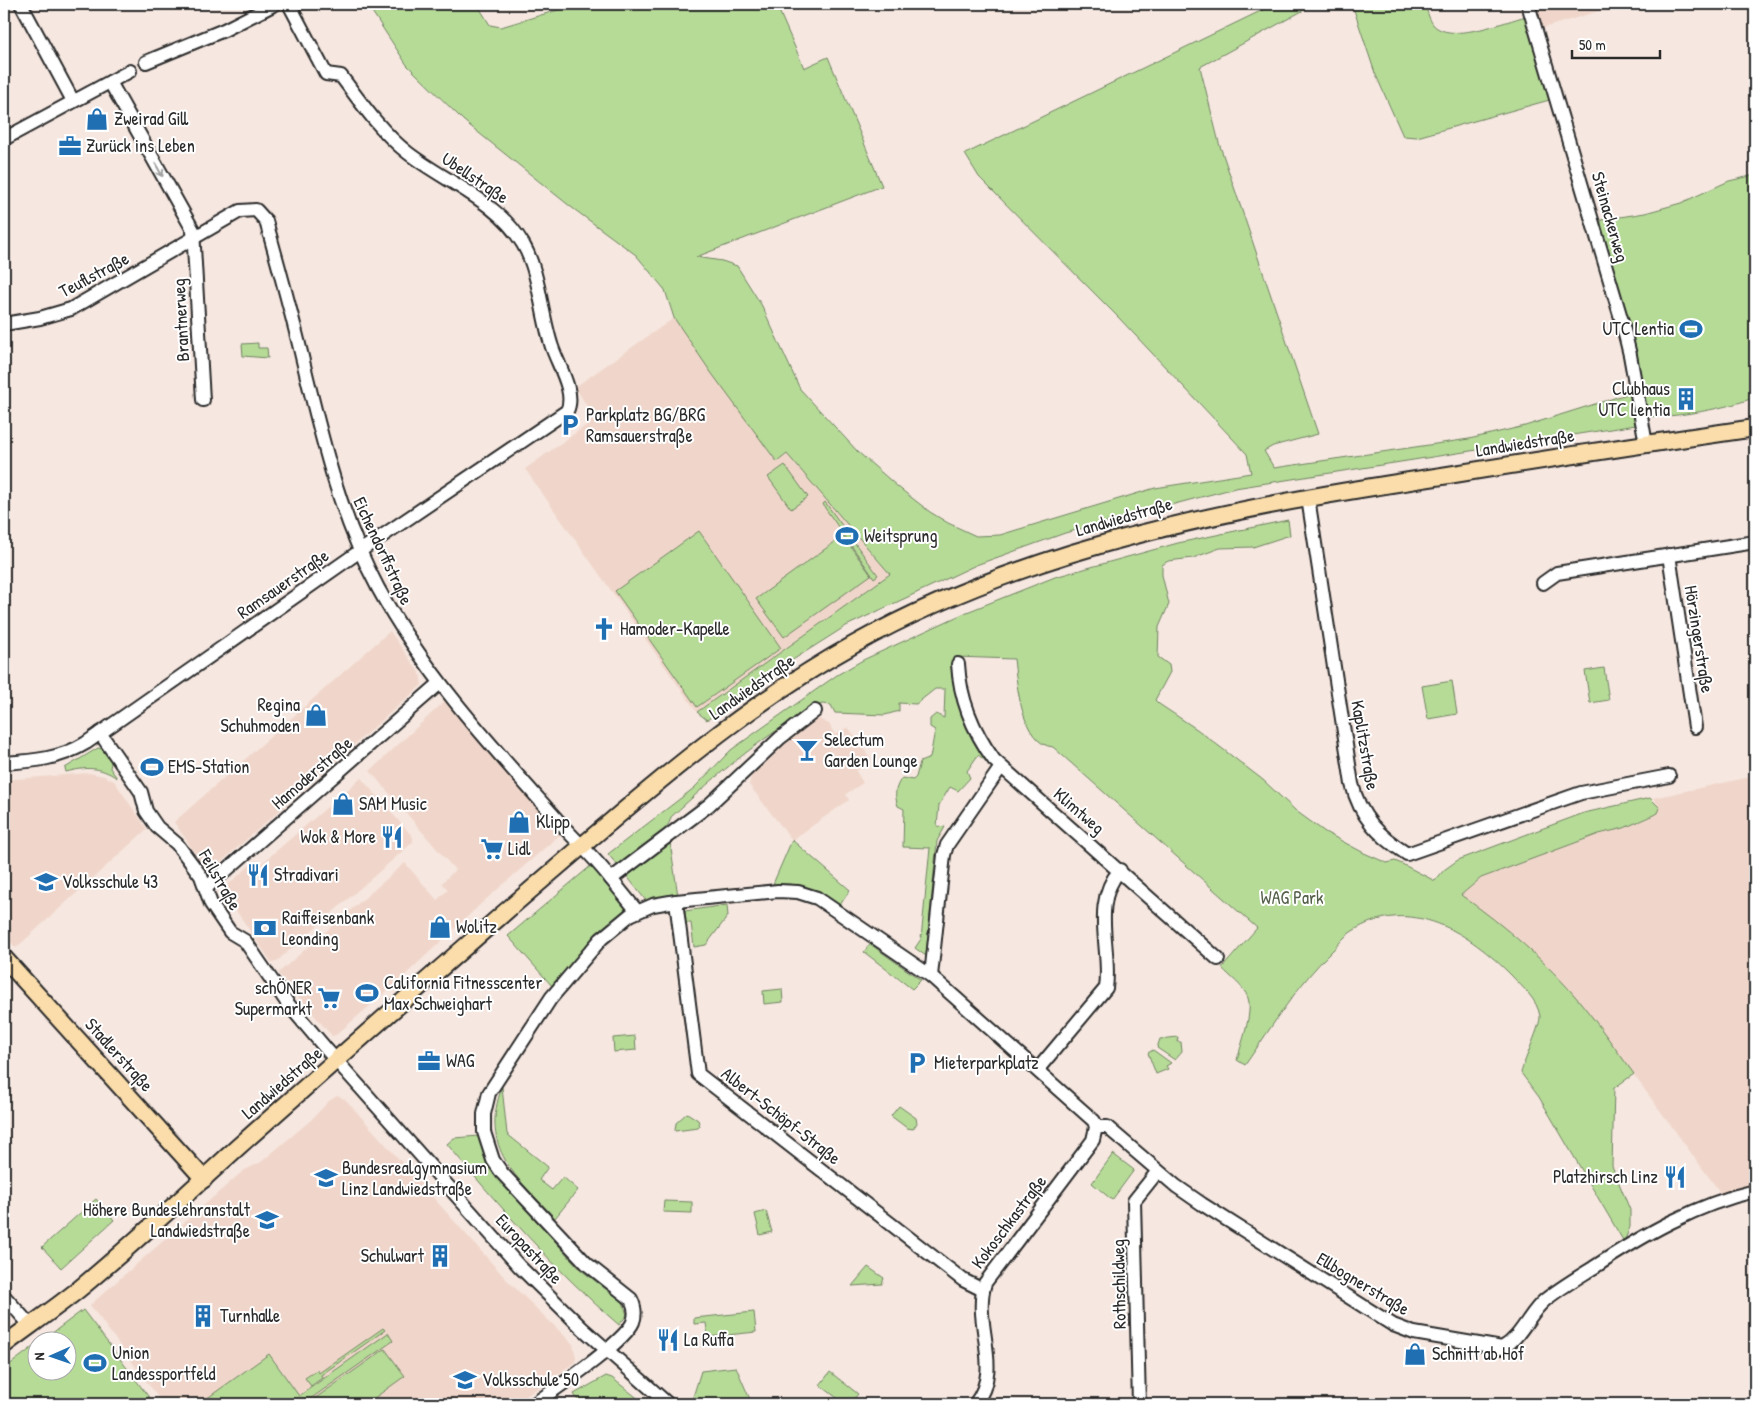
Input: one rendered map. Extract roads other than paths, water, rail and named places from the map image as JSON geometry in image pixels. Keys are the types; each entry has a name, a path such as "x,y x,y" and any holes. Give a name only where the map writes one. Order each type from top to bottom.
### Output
{"main road":[{"name":"Landwiedstraße","path":"4,1345 90,1280 582,845 755,708 855,644 920,611 984,583 1091,547 1189,520 1308,498 1755,428"},
{"name":"Stadlerstraße","path":"4,958 204,1178"}],"street":[{"path":"21,4 73,102"},
{"path":"146,62 224,30 275,4"},
{"name":"Ubellstraße","path":"289,4 326,74 341,76 377,122 407,152 499,214 512,228 524,246 531,266 551,344 568,390 570,405"},
{"name":"Steinackerweg","path":"1528,4 1623,327 1646,444"},
{"path":"4,139 130,71"},
{"path":"110,82 193,230 194,238"},
{"name":"Teuflstraße","path":"4,324 40,318 70,309 240,211 256,210 262,215"},
{"name":"Eichendorffstraße","path":"262,215 266,221 287,295 333,480 360,551 396,618 440,683 564,827 582,845"},
{"name":"Brantnerweg","path":"194,238 203,400"},
{"name":"Ramsauerstraße","path":"4,763 60,756 100,733 360,551 567,411 570,405"},
{"name":"Kaplitzstraße","path":"1308,498 1352,784 1361,810 1369,822 1388,842 1407,854 1581,793 1670,776"},
{"path":"1543,583 1558,573 1755,542"},
{"name":"Hörzingerstraße","path":"1669,555 1695,727"},
{"name":"Klimtweg","path":"958,664 961,692 971,721 986,748 1001,767 1218,958"},
{"name":"Hamoderstraße","path":"206,888 440,683"},
{"path":"612,879 709,805 780,738 815,711"},
{"name":"Feilstraße","path":"100,733 141,792 146,811 157,827 177,844 201,876 211,904 231,933 245,941 288,1004 337,1061"},
{"path":"931,976 944,855 947,844 1001,767"},
{"path":"582,845 638,911"},
{"path":"1038,1070 1106,988 1103,929 1105,906 1113,878 1120,870"},
{"path":"534,1404 585,1368 631,1325 635,1312 634,1305 631,1299 587,1264 567,1244 502,1173 487,1145 484,1114 495,1082 551,998 606,934 638,911 653,905 676,900 778,890 817,898 931,976 1091,1116 1096,1127"},
{"name":"Albert-Schöpf-Straße","path":"676,900 698,1074 964,1280 983,1290"},
{"name":"Europastraße","path":"337,1061 514,1261 606,1349 668,1404"},
{"name":"Kokoschkastraße","path":"975,1404 983,1391 989,1368 981,1303 983,1290 989,1275 1093,1140 1096,1127"},
{"name":"Ellbognerstraße","path":"1096,1127 1107,1127 1158,1171 1202,1204 1398,1328 1502,1348 1511,1341 1542,1302 1618,1252 1656,1230 1724,1198 1755,1191"},
{"name":"Rothschildweg","path":"1139,1404 1134,1200 1158,1171"},
{"path":"4,1296 30,1326"}],"place":[{"name":"Zweirad Gill","path":"97,119"},
{"name":"Zurück ins Leben","path":"70,146"},
{"name":"UTC Lentia","path":"1691,329"},
{"name":"Clubhaus UTC Lentia","path":"1686,399"},
{"name":"Parkplatz BG/BRG Ramsauerstraße","path":"570,425"},
{"name":"Weitsprung","path":"847,536"},
{"name":"Hamoder-Kapelle","path":"604,629"},
{"name":"Regina Schuhmoden","path":"316,715"},
{"name":"Selectum Garden Lounge","path":"807,750"},
{"name":"EMS-Station","path":"152,767"},
{"name":"SAM Music","path":"343,804"},
{"name":"Klipp","path":"519,822"},
{"name":"Wok & More","path":"392,837"},
{"name":"Lidl","path":"492,849"},
{"name":"Stradivari","path":"258,875"},
{"name":"Volksschule 43","path":"46,882"},
{"name":"Wolitz","path":"440,927"},
{"name":"Raiffeisenbank Leonding","path":"265,928"},
{"name":"California Fitnesscenter Max Schweighart","path":"367,993"},
{"name":"schÖNER Supermarkt","path":"329,998"},
{"name":"WAG","path":"429,1061"},
{"name":"Mieterparkplatz","path":"917,1063"},
{"name":"Platzhirsch Linz","path":"1675,1177"},
{"name":"Bundesrealgymnasium Linz Landwiedstraße","path":"326,1178"},
{"name":"Höhere Bundeslehranstalt Landwiedstraße","path":"267,1220"},
{"name":"Schulwart","path":"440,1256"},
{"name":"Turnhalle","path":"203,1316"},
{"name":"La Ruffa","path":"668,1340"},
{"name":"Schnitt ab Hof","path":"1415,1354"},
{"name":"Union Landessportfeld","path":"95,1363"},
{"name":"Volksschule 50","path":"465,1380"}],"park label":[{"name":"WAG Park","path":"1292,898"}]}
